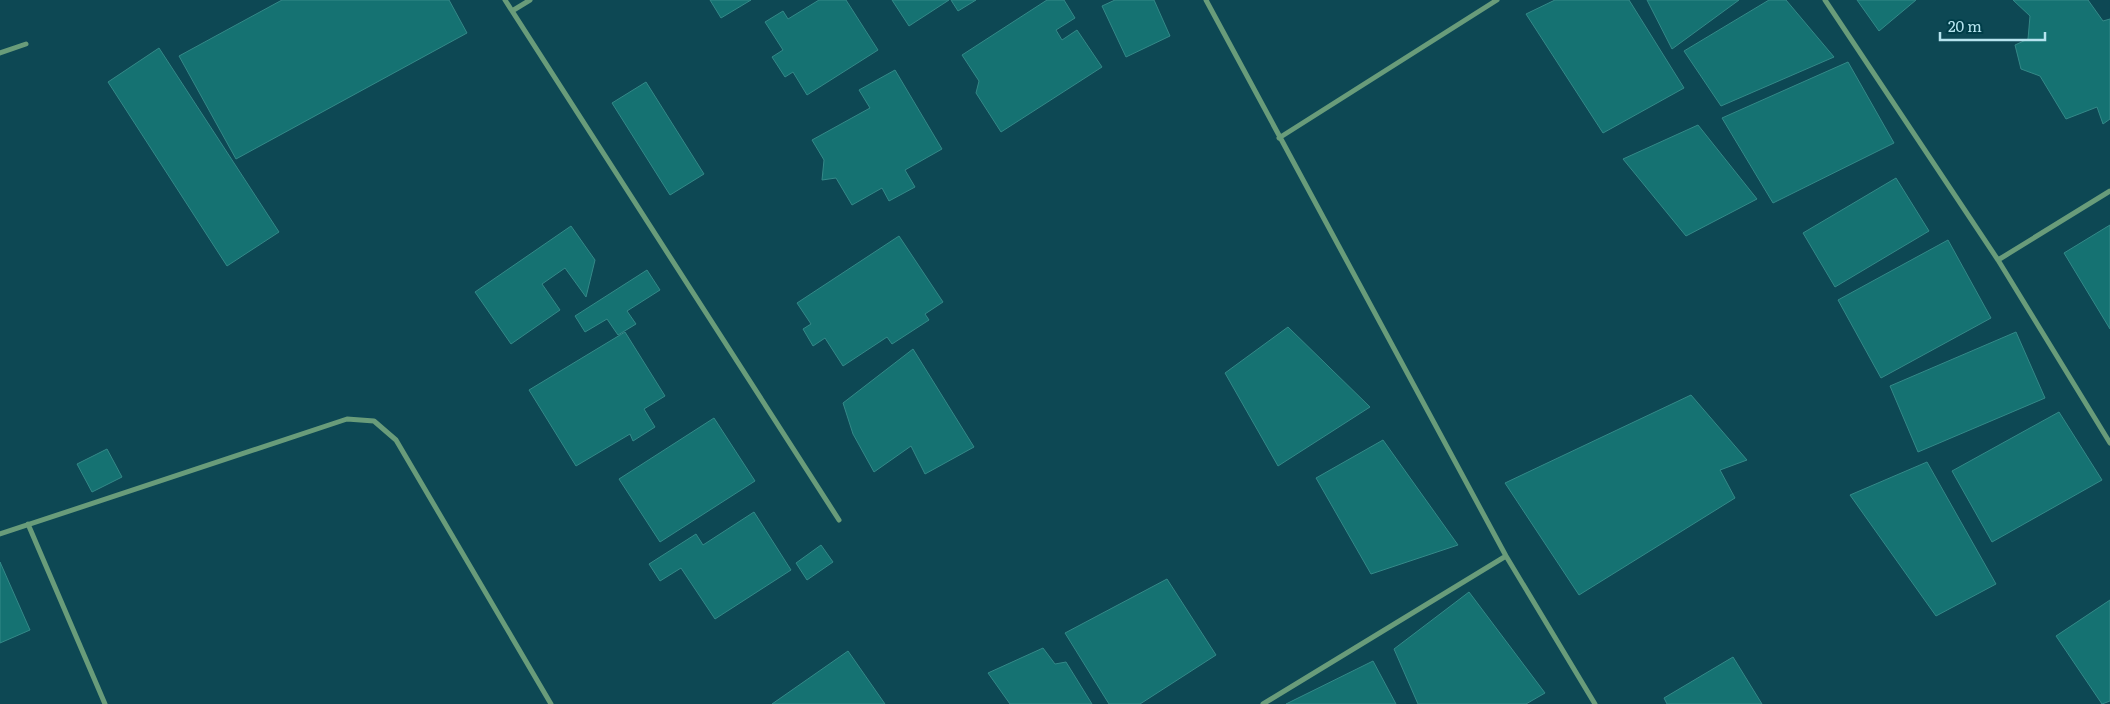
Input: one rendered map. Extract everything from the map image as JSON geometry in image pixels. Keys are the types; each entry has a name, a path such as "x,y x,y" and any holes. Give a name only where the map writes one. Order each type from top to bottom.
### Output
{"street":[{"path":"505,0 839,520"},
{"path":"512,11 530,0"},
{"path":"1206,0 1506,556 1594,704"},
{"path":"1279,138 1497,0"},
{"path":"1824,0 1998,260 2110,443"},
{"path":"0,53 26,44"},
{"path":"1998,260 2110,191"},
{"path":"0,534 346,419 374,421 396,440 551,704"},
{"path":"28,524 105,704"},
{"path":"1263,704 1506,556"}],"building":[{"path":"282,0 449,0 467,33 236,159 179,56"},
{"path":"710,0 751,0 721,18"},
{"path":"819,0 846,0 878,50 807,95 793,72 785,77 772,57 783,50 765,22 783,11 788,19"},
{"path":"892,0 949,0 909,26"},
{"path":"951,0 976,0 958,11"},
{"path":"1047,0 1064,0 1075,18 1056,30 1062,40 1077,30 1102,67 1001,132 976,93 979,81 962,55"},
{"path":"1115,0 1154,0 1170,36 1126,57 1102,6"},
{"path":"1555,0 1629,0 1684,88 1603,133 1526,14"},
{"path":"1647,0 1739,0 1672,49"},
{"path":"1769,0 1786,0 1834,57 1721,106 1684,51"},
{"path":"1857,0 1916,0 1879,31"},
{"path":"2013,0 2088,0 2103,21 2110,19 2110,119 2103,124 2097,107 2066,119 2040,76 2021,69 2015,45 2028,39 2030,16"},
{"path":"159,48 279,232 227,266 108,82"},
{"path":"1848,62 1894,143 1773,203 1722,118"},
{"path":"895,70 942,149 905,170 915,187 889,201 882,188 852,205 836,178 822,180 824,160 812,140 870,108 859,90"},
{"path":"646,82 704,174 670,195 612,103"},
{"path":"1698,125 1757,199 1686,236 1623,159"},
{"path":"1896,178 1929,231 1835,287 1803,233"},
{"path":"2110,225 2110,329 2064,253"},
{"path":"571,226 595,260 586,297 565,268 542,284 560,310 511,344 475,292"},
{"path":"899,236 943,302 925,314 929,320 892,344 887,337 843,366 825,338 813,346 803,329 811,324 797,303"},
{"path":"1948,240 1991,318 1881,378 1838,300"},
{"path":"647,270 660,290 627,311 636,324 618,335 607,319 585,332 575,316"},
{"path":"1288,327 1370,407 1278,466 1225,373"},
{"path":"625,332 665,396 644,409 655,427 633,441 630,434 576,466 529,390"},
{"path":"2016,332 2045,398 1918,452 1890,386"},
{"path":"913,349 974,447 925,474 911,446 874,472 853,434 843,403"},
{"path":"1691,395 1747,460 1720,470 1735,498 1579,595 1505,483"},
{"path":"2059,412 2102,480 1992,542 1952,471"},
{"path":"714,418 755,481 660,542 619,479"},
{"path":"1383,440 1458,545 1371,574 1316,478"},
{"path":"107,449 122,477 92,492 77,464"},
{"path":"1927,462 1996,584 1936,616 1850,495"},
{"path":"754,512 791,570 715,619 681,568 660,581 649,564 696,534 703,545"},
{"path":"821,545 833,562 807,580 796,563"},
{"path":"0,562 30,630 0,643"},
{"path":"1167,579 1216,655 1140,704 1109,704 1065,633"},
{"path":"1469,592 1545,693 1526,704 1418,704 1394,649"},
{"path":"2110,600 2110,701 2102,704 2056,636"},
{"path":"1043,648 1055,664 1066,662 1092,704 1010,704 988,673"},
{"path":"848,651 885,704 772,704"},
{"path":"1733,657 1762,704 1667,704 1664,698"},
{"path":"1373,661 1396,704 1286,704"}]}
